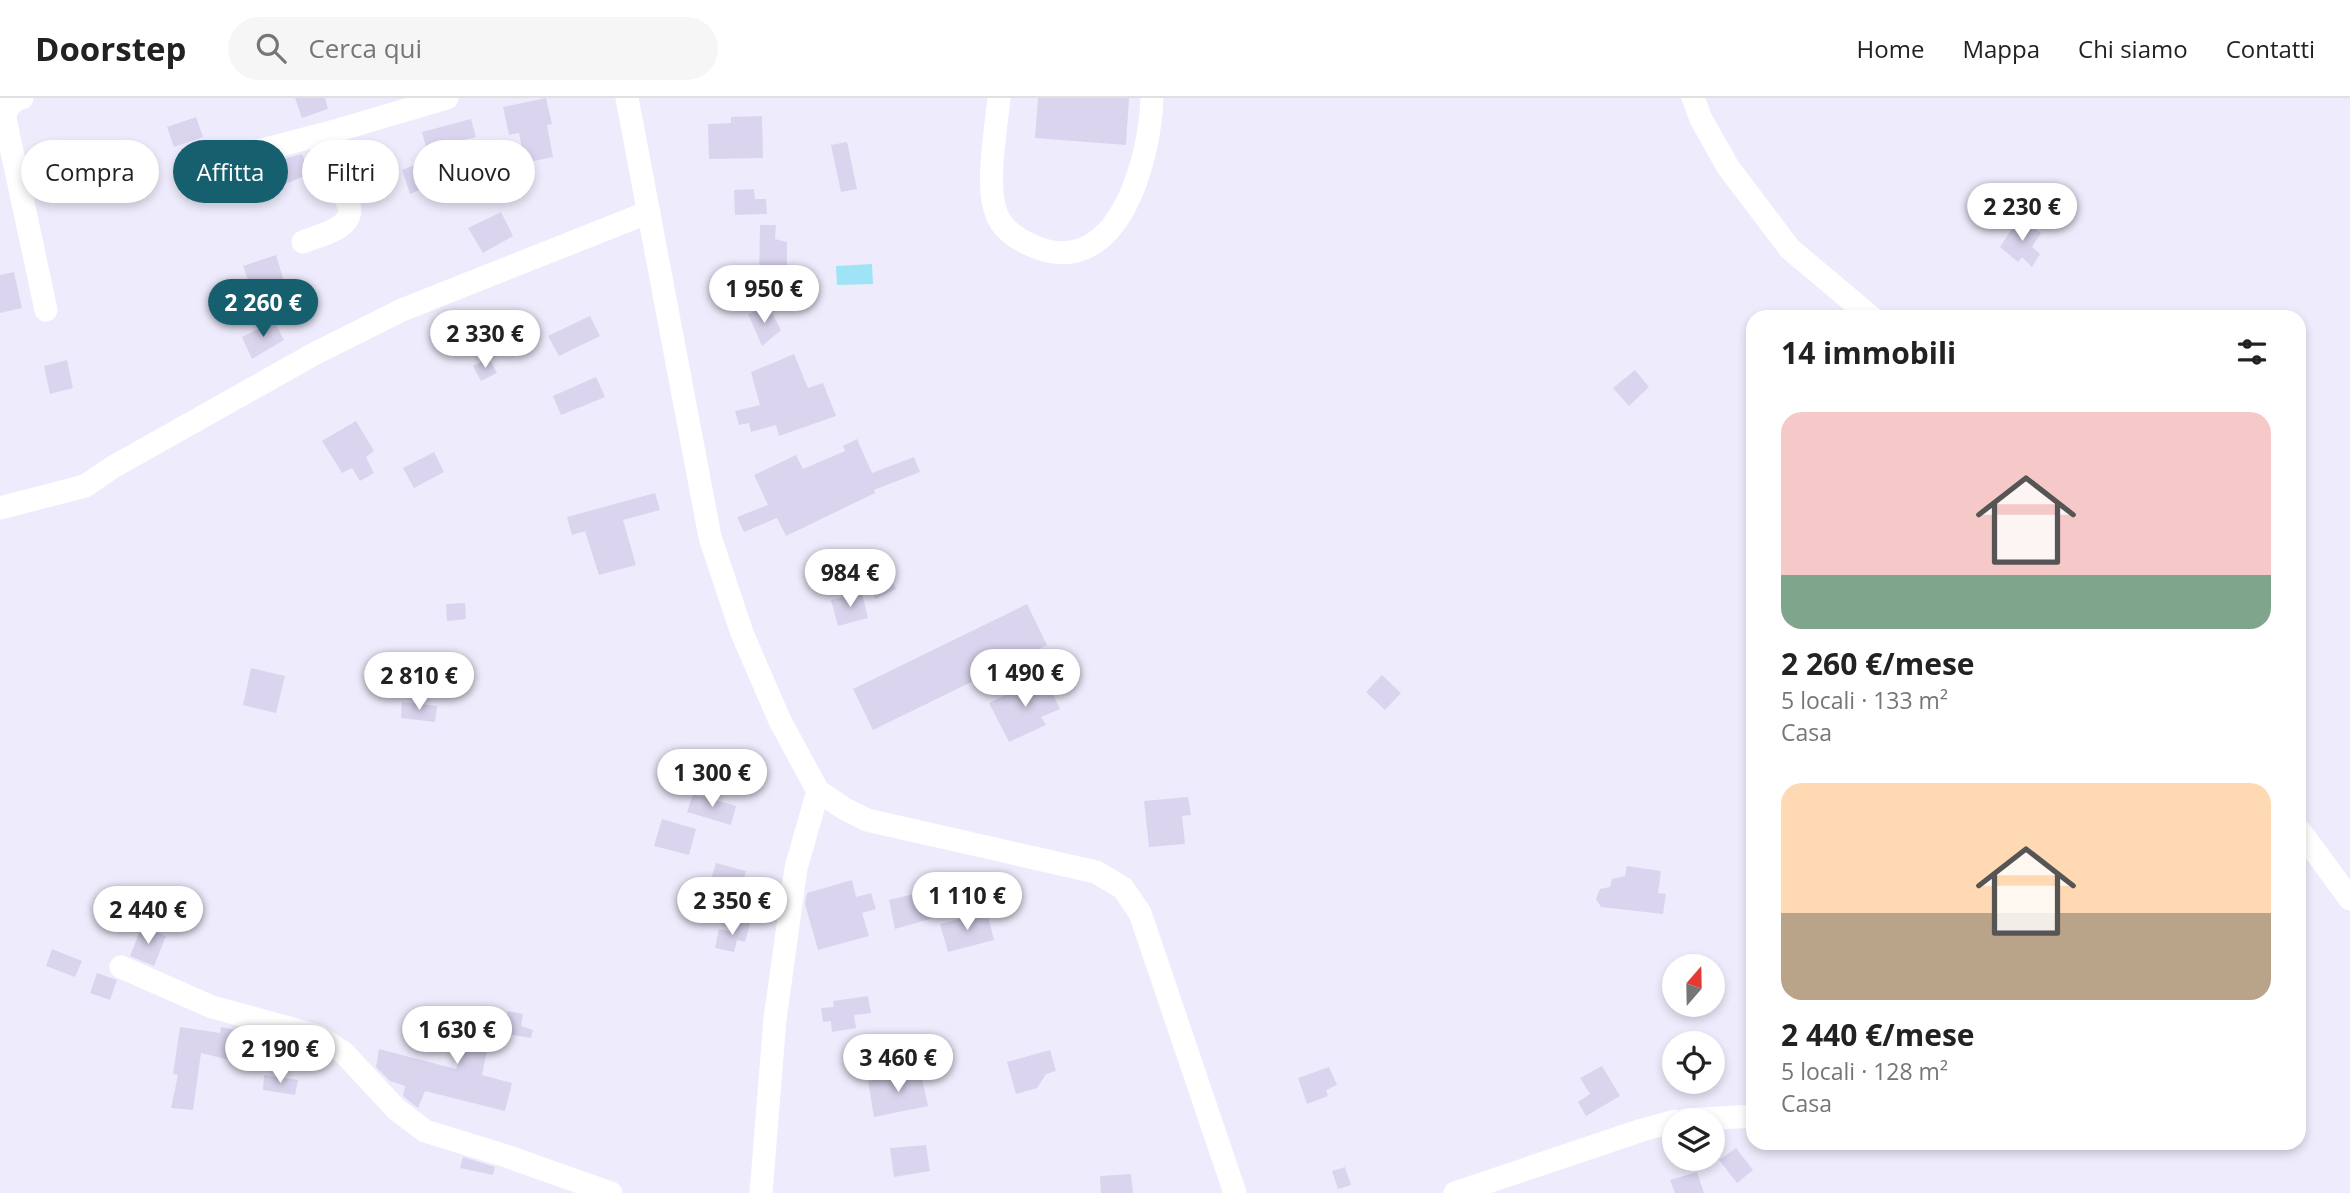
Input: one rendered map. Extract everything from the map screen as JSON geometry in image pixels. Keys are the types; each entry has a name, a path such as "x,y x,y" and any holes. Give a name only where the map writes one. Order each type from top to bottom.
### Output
{"street":[{"path":"22,98 16,99 9,106 5,119 46,310"},
{"path":"288,143 447,98"},
{"path":"627,98 710,537 742,633 758,671 780,721 818,791 867,820 1096,872 1123,888 1140,913 1235,1193"},
{"path":"999,98 991,190 997,217 1019,241 1053,253 1079,250 1106,235 1122,211 1140,167 1151,128 1152,98"},
{"path":"1693,98 1701,119 1728,167 1790,249 1863,310"},
{"path":"303,242 343,225 350,216 350,209 321,135"},
{"path":"0,508 85,486 113,467 314,354 402,310 649,212"},
{"path":"761,1193 780,978 796,868 818,791"},
{"path":"2306,839 2350,899"},
{"path":"121,967 212,1007 318,1036 333,1044 396,1110 425,1131 611,1193"},
{"path":"1725,1118 1746,1116"},
{"path":"1455,1193 1662,1124"}],"water":[{"path":"872,264 873,284 837,285 836,266"}],"building":[{"path":"295,98 325,98 328,109 302,118"},
{"path":"546,98 552,124 547,125 553,157 535,161 535,140 520,140 519,133 509,135 503,107"},
{"path":"1038,98 1129,98 1126,145 1035,138"},
{"path":"762,116 763,158 709,159 708,124 731,123 731,117"},
{"path":"196,117 203,137 194,140 173,140 173,144 167,127"},
{"path":"471,119 476,137 464,140 424,140 422,132"},
{"path":"847,142 857,189 841,192 831,145"},
{"path":"302,154 302,177 288,183 288,158"},
{"path":"413,166 413,193 410,194 402,170"},
{"path":"754,189 755,199 766,199 767,214 735,215 734,190"},
{"path":"501,212 513,236 483,253 468,228"},
{"path":"2019,218 2041,233 2032,247 2040,254 2032,267 2022,257 2018,262 2000,247"},
{"path":"760,225 776,225 775,239 787,242 787,286 759,285"},
{"path":"276,255 284,281 252,291 243,266"},
{"path":"14,272 22,308 0,313 0,275"},
{"path":"768,306 781,330 762,346 748,314"},
{"path":"590,316 600,336 559,356 548,336"},
{"path":"274,321 284,340 252,359 242,337"},
{"path":"794,354 808,388 823,383 836,416 779,436 776,425 751,432 749,423 739,425 735,411 760,405 751,372"},
{"path":"489,358 497,373 481,381 473,366"},
{"path":"67,360 73,388 50,394 44,366"},
{"path":"1635,370 1649,387 1629,406 1613,388"},
{"path":"596,377 605,397 561,415 553,396"},
{"path":"356,421 374,451 366,457 374,473 360,481 352,468 342,473 322,441"},
{"path":"857,439 872,473 914,457 920,472 874,490 875,493 786,536 777,518 744,532 737,517 768,505 754,475 796,455 803,469 845,451 843,446"},
{"path":"434,452 444,472 414,488 403,468"},
{"path":"655,493 660,510 623,520 636,565 599,575 585,531 572,535 567,517"},
{"path":"877,565 880,570 885,567 896,589 875,599 864,571"},
{"path":"862,593 868,618 838,626 831,600"},
{"path":"465,603 466,619 447,621 446,604"},
{"path":"1027,604 1047,645 873,730 853,689"},
{"path":"251,668 285,676 276,713 243,705"},
{"path":"1382,675 1401,693 1385,710 1366,692"},
{"path":"1044,676 1060,709 1041,717 1046,725 1009,742 989,703"},
{"path":"402,702 437,706 435,722 401,718"},
{"path":"693,794 736,806 731,825 687,812"},
{"path":"1188,797 1191,815 1182,816 1185,844 1149,847 1144,801"},
{"path":"662,819 696,829 689,855 654,846"},
{"path":"716,863 746,871 740,892 727,888 723,901 706,896"},
{"path":"1627,866 1661,871 1658,893 1666,894 1663,914 1601,907 1596,899 1600,889 1610,887 1612,879 1625,876"},
{"path":"852,880 856,897 871,893 876,909 862,913 869,936 818,950 805,904 807,893"},
{"path":"938,888 944,915 895,929 889,900"},
{"path":"987,912 994,940 948,952 940,924"},
{"path":"736,920 750,923 745,942 737,940 734,952 715,948 719,929 733,932"},
{"path":"142,926 166,936 154,966 130,956"},
{"path":"52,949 82,961 75,977 46,966"},
{"path":"97,973 117,980 110,1000 90,993"},
{"path":"868,996 871,1013 854,1015 856,1028 832,1032 831,1021 823,1022 821,1008 834,1007 833,1001"},
{"path":"470,1009 506,1021 508,1011 523,1014 521,1026 533,1030 531,1038 491,1031 482,1075 512,1083 505,1111 425,1091 418,1108 403,1096 405,1086 390,1081 376,1067 379,1049 456,1069"},
{"path":"180,1027 220,1033 221,1027 249,1033 242,1063 201,1053 193,1110 171,1108 178,1075 173,1074"},
{"path":"1050,1050 1056,1071 1046,1074 1037,1088 1016,1094 1007,1062"},
{"path":"1602,1066 1620,1096 1586,1116 1578,1102 1590,1094 1580,1078"},
{"path":"1329,1067 1337,1085 1326,1090 1328,1096 1307,1104 1298,1078"},
{"path":"920,1070 928,1106 874,1117 868,1081"},
{"path":"264,1075 298,1080 295,1095 263,1090"},
{"path":"926,1145 930,1171 894,1177 890,1148"},
{"path":"1736,1148 1753,1170 1737,1183 1725,1168 1725,1156"},
{"path":"463,1157 495,1167 493,1175 460,1168"},
{"path":"1345,1167 1351,1185 1338,1189 1332,1171"},
{"path":"1697,1172 1704,1193 1675,1193 1670,1180"},
{"path":"1131,1174 1133,1193 1101,1193 1100,1176"}]}
